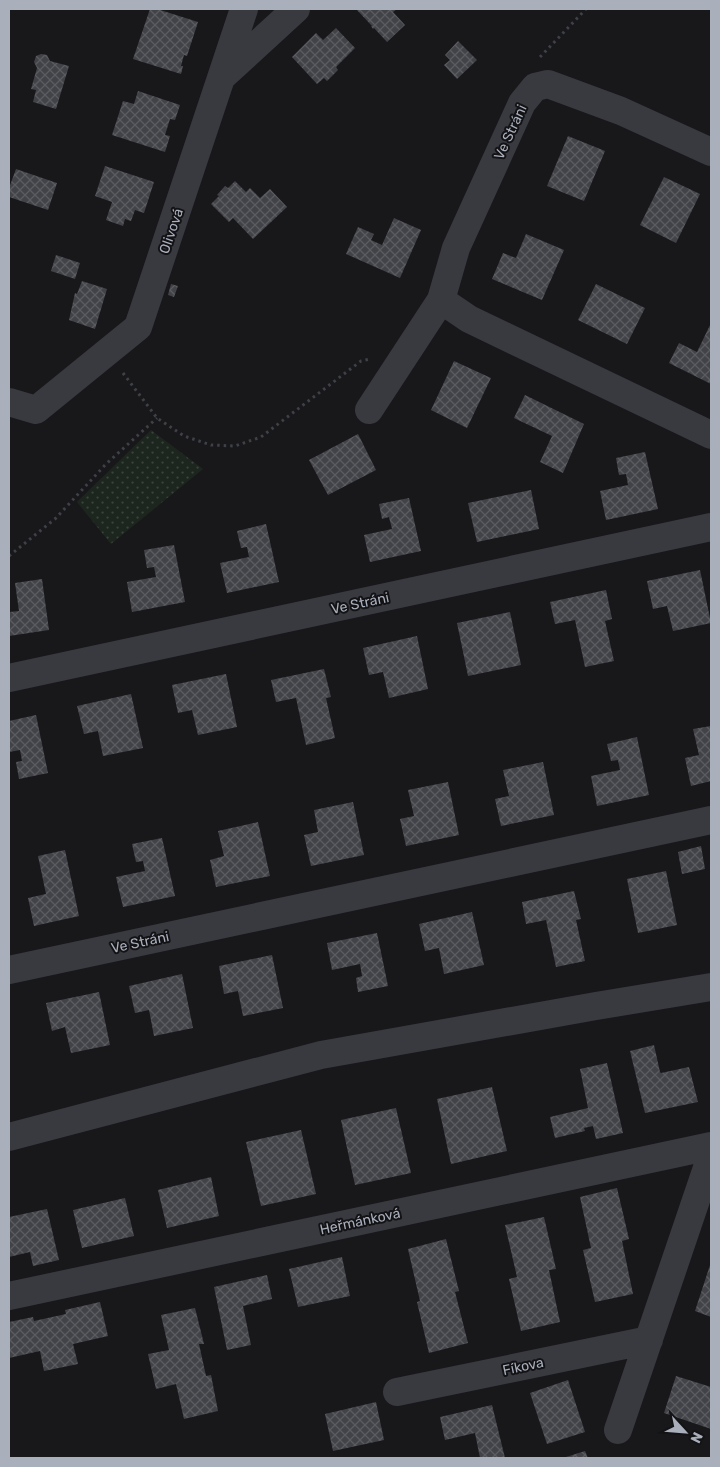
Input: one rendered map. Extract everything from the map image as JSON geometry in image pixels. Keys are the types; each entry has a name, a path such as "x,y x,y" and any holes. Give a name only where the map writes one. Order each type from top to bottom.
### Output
{"street":[{"name":"Olivová","path":"9,402 36,410 138,327 244,9"},
{"path":"222,76 296,9"},
{"name":"Ve Stráni","path":"369,410 441,300 456,248 522,103 535,88 548,84 621,111 711,152"},
{"path":"441,300 469,319 711,435"},
{"name":"Ve Stráni","path":"9,678 711,527"},
{"name":"Ve Stráni","path":"9,970 711,820"},
{"path":"9,1137 321,1055 711,987"},
{"name":"Heřmánková","path":"9,1296 711,1146"},
{"path":"618,1430 711,1156"},
{"name":"Fíkova","path":"397,1392 649,1340"}],"path":[{"path":"540,57 586,9"},
{"path":"107,353 157,418 184,436 211,445 235,446 261,438 361,361 381,356 402,361"},
{"path":"9,556 56,518 106,464 157,418"}],"shaded area":[{"path":"151,430 203,469 111,544 77,502"}],"building":[{"path":"150,9 157,9 198,22 187,56 184,55 181,74 133,59"},
{"path":"356,9 397,9 393,12 405,25 387,42"},
{"path":"336,28 355,48 336,67 338,70 327,81 324,78 317,84 292,57 316,33 323,40"},
{"path":"458,41 477,60 457,79 444,65 450,60 445,55"},
{"path":"41,54 47,55 50,61 69,66 56,109 33,102 36,90 31,89 37,68 34,62 36,56"},
{"path":"138,91 180,105 175,120 170,119 165,135 170,136 165,152 112,135 123,101 134,104"},
{"path":"568,136 605,151 584,201 547,186"},
{"path":"105,166 154,182 144,213 135,210 131,221 125,219 123,226 106,220 112,202 95,196"},
{"path":"16,169 57,183 48,210 9,197 9,188"},
{"path":"664,177 700,194 676,243 640,225"},
{"path":"235,181 246,192 250,188 260,198 270,189 287,207 253,239 233,218 229,222 211,204 225,186 228,188"},
{"path":"394,218 421,230 400,278 346,254 358,227 374,234 371,240 382,245"},
{"path":"526,234 564,250 542,300 492,279 503,253 516,258"},
{"path":"56,255 80,263 75,279 51,271"},
{"path":"82,281 107,289 95,329 69,320 75,293 77,294"},
{"path":"171,284 178,286 174,297 168,295"},
{"path":"596,284 645,308 627,344 578,320"},
{"path":"711,323 711,384 669,363 679,343 697,352"},
{"path":"454,361 491,378 467,428 431,410"},
{"path":"525,395 584,424 563,473 540,462 552,436 514,418"},
{"path":"358,434 376,470 328,495 309,460"},
{"path":"645,452 658,509 606,520 600,491 628,485 626,474 619,475 616,458"},
{"path":"531,490 539,529 477,542 468,503"},
{"path":"409,498 421,551 370,562 364,535 392,529 389,517 382,519 379,504"},
{"path":"266,524 279,582 227,593 220,563 249,557 247,547 241,548 237,531"},
{"path":"174,545 185,602 132,612 127,582 156,577 154,567 147,568 144,550"},
{"path":"700,570 711,623 673,631 667,606 653,609 647,581"},
{"path":"42,579 49,630 9,636 9,612 19,611 15,583"},
{"path":"606,590 612,619 605,621 614,661 585,667 575,620 555,624 550,602"},
{"path":"510,612 521,665 468,676 457,623"},
{"path":"417,636 428,689 389,698 383,672 369,675 363,648"},
{"path":"324,669 331,697 326,698 335,738 306,745 296,698 276,702 271,680"},
{"path":"226,674 237,727 198,735 192,710 178,713 172,685"},
{"path":"131,694 143,748 103,756 98,731 84,734 77,706"},
{"path":"36,715 48,773 19,779 16,762 22,761 20,750 9,752 9,721"},
{"path":"711,726 711,781 691,786 685,758 699,755 693,729"},
{"path":"637,737 649,795 597,806 591,776 620,770 618,760 611,761 607,744"},
{"path":"543,762 554,815 501,826 495,799 509,796 503,770"},
{"path":"448,782 459,835 406,846 400,819 414,816 408,790"},
{"path":"353,802 364,855 311,866 304,835 318,832 314,810"},
{"path":"258,822 270,876 216,887 210,860 224,856 218,831"},
{"path":"162,838 175,896 123,907 116,877 145,871 143,861 136,862 132,844"},
{"path":"701,846 705,869 682,874 678,852"},
{"path":"65,850 79,916 34,926 28,898 46,894 38,856"},
{"path":"666,871 677,925 638,933 627,879"},
{"path":"574,891 581,919 576,920 585,961 556,967 546,920 526,924 522,902"},
{"path":"472,912 484,965 444,974 439,948 425,951 419,924"},
{"path":"377,933 388,986 358,992 356,978 362,976 360,964 332,970 327,943"},
{"path":"272,955 283,1008 243,1016 238,991 224,994 219,966"},
{"path":"182,974 193,1028 154,1036 149,1010 135,1013 129,986"},
{"path":"99,992 110,1045 71,1053 65,1027 52,1031 46,1003"},
{"path":"654,1045 661,1073 689,1067 698,1102 645,1113 630,1051"},
{"path":"607,1063 623,1133 596,1139 593,1126 584,1128 585,1131 555,1138 550,1117 588,1108 580,1069"},
{"path":"492,1087 507,1151 451,1164 437,1099"},
{"path":"396,1108 411,1173 355,1185 341,1120"},
{"path":"301,1130 316,1194 261,1206 246,1142"},
{"path":"211,1177 219,1216 167,1228 158,1190"},
{"path":"617,1188 629,1239 622,1241 633,1294 595,1302 583,1250 591,1248 580,1197"},
{"path":"125,1198 134,1236 82,1248 73,1210"},
{"path":"47,1209 59,1260 33,1266 30,1252 9,1257 9,1217"},
{"path":"544,1217 556,1269 549,1270 560,1322 521,1331 509,1279 517,1277 505,1225"},
{"path":"446,1239 459,1291 455,1292 468,1343 429,1353 417,1302 420,1301 408,1249"},
{"path":"342,1257 350,1296 298,1307 289,1269"},
{"path":"711,1262 711,1317 695,1311"},
{"path":"267,1275 272,1299 243,1306 251,1345 227,1350 214,1287"},
{"path":"100,1302 108,1336 73,1344 78,1364 44,1371 40,1351 9,1358 9,1322 33,1317 34,1321 66,1314 65,1310"},
{"path":"195,1308 204,1344 199,1344 206,1376 211,1375 218,1411 184,1419 176,1384 156,1389 148,1354 169,1350 161,1315"},
{"path":"676,1376 711,1387 711,1429 664,1413"},
{"path":"568,1380 585,1432 547,1444 530,1393"},
{"path":"376,1402 384,1440 333,1451 325,1414"},
{"path":"492,1405 505,1458 480,1458 475,1433 445,1440 440,1417"},
{"path":"585,1451 588,1458 563,1458"}]}
